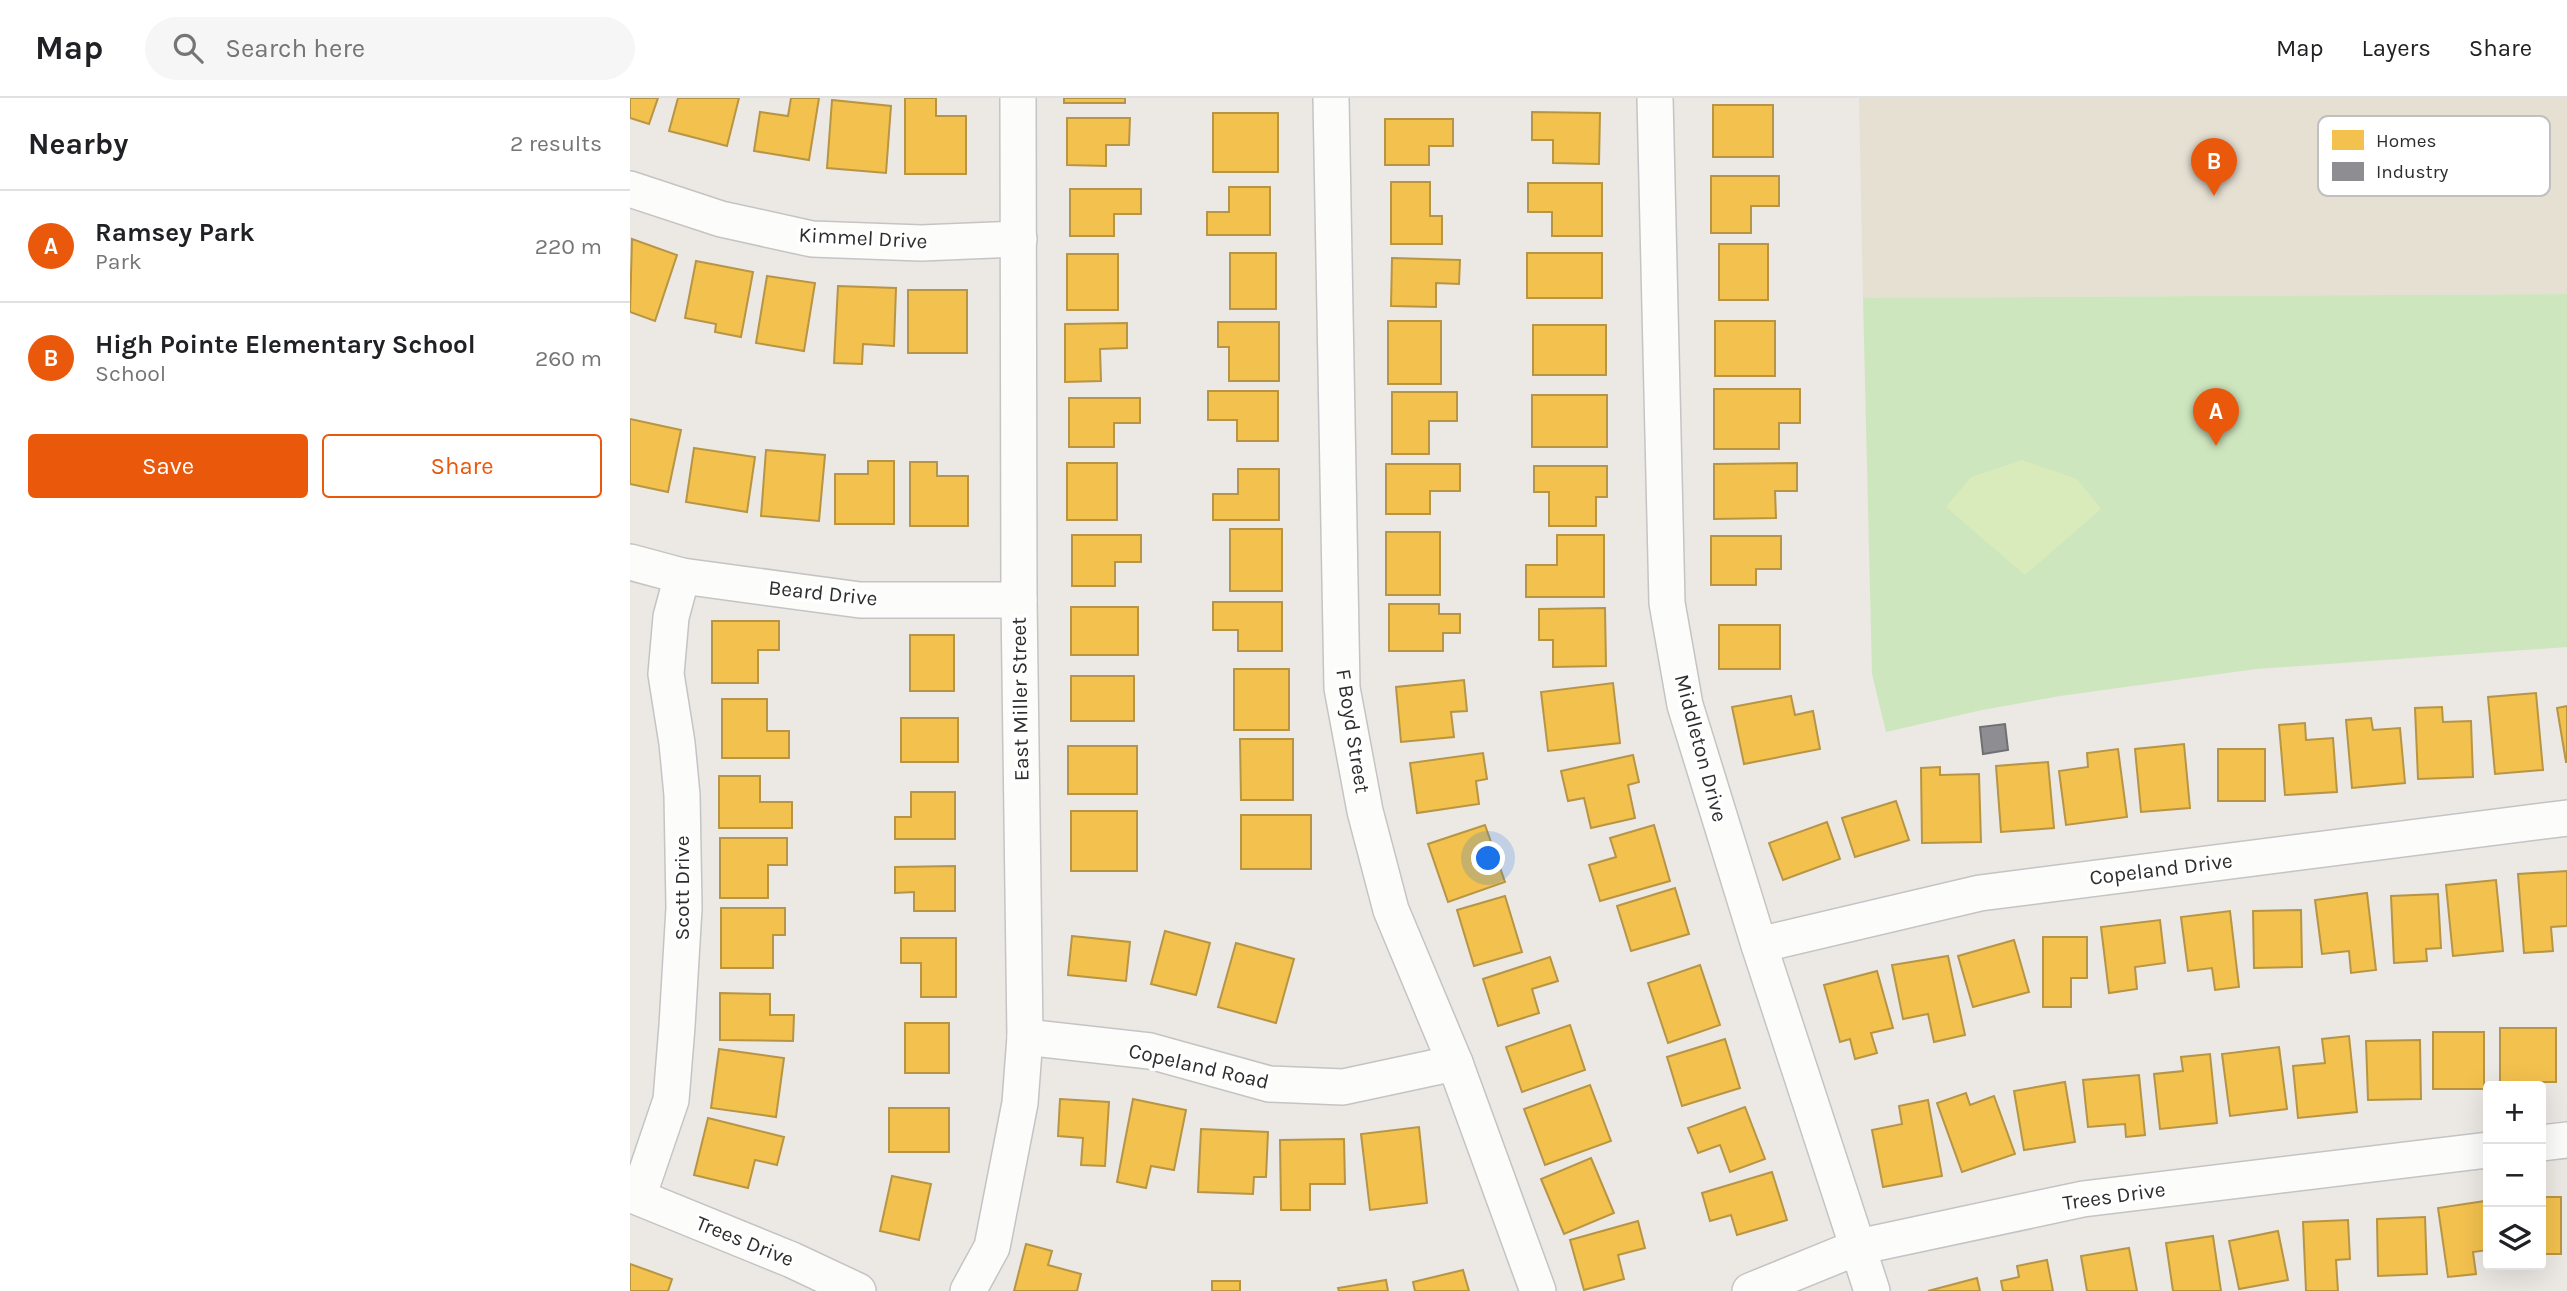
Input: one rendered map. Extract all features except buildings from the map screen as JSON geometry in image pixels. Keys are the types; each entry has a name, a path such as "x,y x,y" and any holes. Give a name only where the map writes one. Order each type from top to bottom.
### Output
{"street":[{"name":"East Miller Street","path":"968,1291 992,1247 1020,1103 1025,1037 1019,600 1018,98"},
{"name":"F Boyd Street","path":"1331,98 1342,688 1365,811 1391,910 1455,1063 1538,1291"},
{"name":"Middleton Drive","path":"1655,98 1667,603 1685,705 1759,945 1872,1291"},
{"name":"Kimmel Drive","path":"630,189 721,219 812,239 921,243 1019,239"},
{"name":"Beard Drive","path":"630,562 682,576 860,600 1019,600"},
{"name":"Scott Drive","path":"634,1196 671,1100 677,1026 684,908 682,794 666,674 671,617 682,576"},
{"name":"Copeland Drive","path":"1759,945 1980,893 2567,818"},
{"name":"Copeland Road","path":"1025,1037 1150,1051 1269,1084 1343,1087 1455,1063"},
{"path":"2546,1142 2567,1140"},
{"name":"Trees Drive","path":"1750,1291 1858,1247 2083,1199 2483,1151"},
{"name":"Trees Drive","path":"634,1196 792,1260 858,1291"}],"shaded area":[{"path":"1859,98 2567,98 2567,294 1863,298"}],"green space":[{"path":"2567,294 2567,647 2256,669 2060,696 1886,732 1872,674 1863,298"},
{"path":"2022,460 2077,479 2101,509 2025,575 1946,507 1971,477"}],"place":[{"name":"High Pointe Elementary School","path":"2214,196"},
{"name":"Ramsey Park","path":"2216,446"}]}
